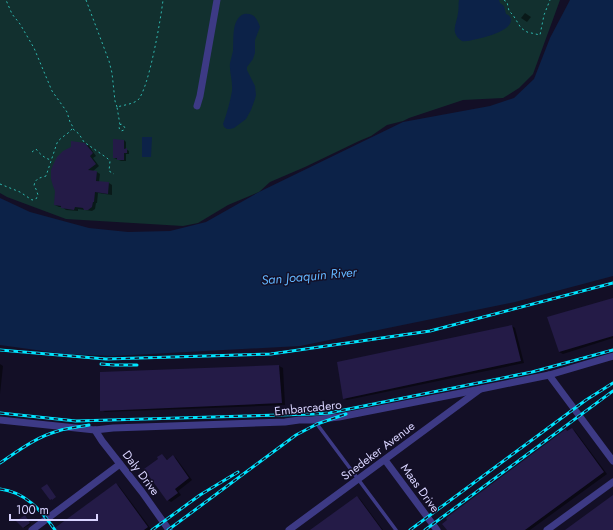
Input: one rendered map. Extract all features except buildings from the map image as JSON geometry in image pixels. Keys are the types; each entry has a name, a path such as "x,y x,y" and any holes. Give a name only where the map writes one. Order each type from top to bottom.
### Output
{"street":[{"path":"197,106 217,0"},
{"name":"Embarcadero","path":"0,420 95,430 151,426 285,422 339,417 549,375 613,356"},
{"path":"549,375 613,461"},
{"name":"Snedeker Avenue","path":"289,530 481,389"},
{"name":"Daly Drive","path":"95,430 169,530"},
{"name":"Maas Drive","path":"385,460 437,530"},
{"path":"32,530 120,464"},
{"path":"547,530 613,482"}],"lane":[{"path":"316,419 317,424 396,530"}],"path":[{"path":"6,0 12,14 20,24 34,48 52,92 67,112 73,127 72,129 77,132 84,142 104,155 110,161 109,171 114,174"},
{"path":"86,0 109,61 112,73 115,104 117,107 120,125"},
{"path":"117,107 134,102 141,95 146,83 150,66 163,0"},
{"path":"504,0 507,2 509,11 520,28 527,32 540,35 544,15 550,0"},
{"path":"0,184 20,192 32,200 36,200 38,195 34,183 39,178 46,176 59,139 69,133 72,129"},
{"path":"32,152 36,148 46,158 51,160"}],"green space":[{"path":"0,0 560,0 533,74 519,88 503,98 463,100 387,125 371,136 270,182 259,192 228,205 198,223 183,226 66,219 0,193"}],"water":[{"path":"459,0 499,0 504,6 506,14 511,18 510,24 491,35 469,41 462,41 458,38 455,31"},
{"name":"San Joaquin River","path":"570,0 613,0 613,276 515,302 300,346 113,356 65,354 0,345 0,198 30,212 89,228 128,232 170,231 206,222 259,192 403,122 490,106 514,98 534,79 550,38"},
{"path":"244,14 253,15 258,21 260,27 255,40 255,53 253,59 247,67 255,86 256,95 246,119 234,128 227,129 223,124 232,91 230,63 233,51 234,30 237,20"},
{"path":"142,137 152,137 151,157 142,157"}],"railway":[{"path":"0,350 106,359 271,354 430,331 613,283"},
{"path":"0,413 76,421 329,413 532,372 613,350"},
{"path":"101,364 137,365"},
{"path":"410,530 586,400 613,383"},
{"path":"425,530 613,391"},
{"path":"168,530 296,435 317,424 346,414"},
{"path":"0,463 42,437 62,430 89,425"},
{"path":"152,530 200,495 238,472"},
{"path":"0,489 17,494 32,503 55,530"}]}
